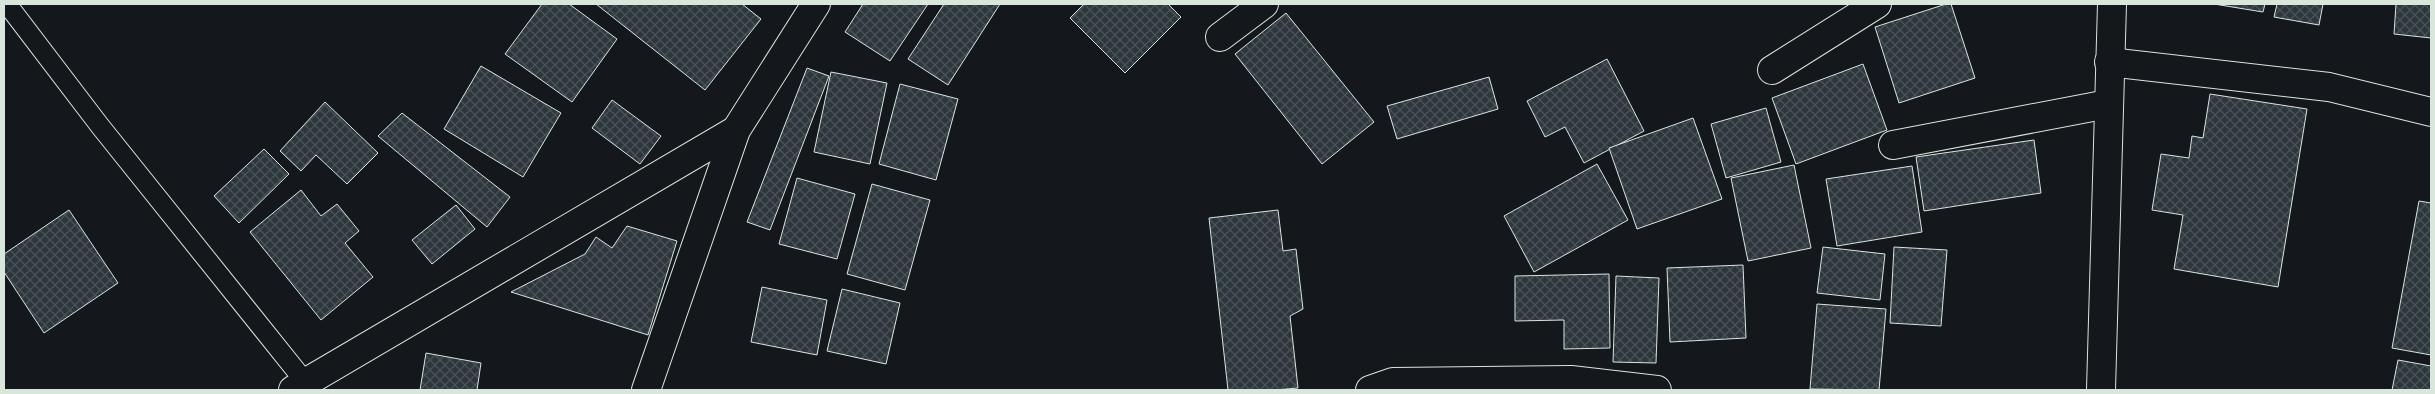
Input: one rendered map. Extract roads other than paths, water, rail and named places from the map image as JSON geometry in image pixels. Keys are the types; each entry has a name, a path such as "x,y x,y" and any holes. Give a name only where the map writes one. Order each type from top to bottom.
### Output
{"street":[{"path":"646,390 736,130 816,4"},
{"path":"1220,37 1264,4"},
{"path":"1772,70 1877,4"},
{"path":"2101,390 2112,4"},
{"path":"2110,62 2329,87 2431,112"},
{"path":"1892,144 2108,104"},
{"path":"300,387 736,130"},
{"path":"1370,390 1394,382 1572,385 1657,390"}],"lane":[{"path":"8,4 300,387"}]}
